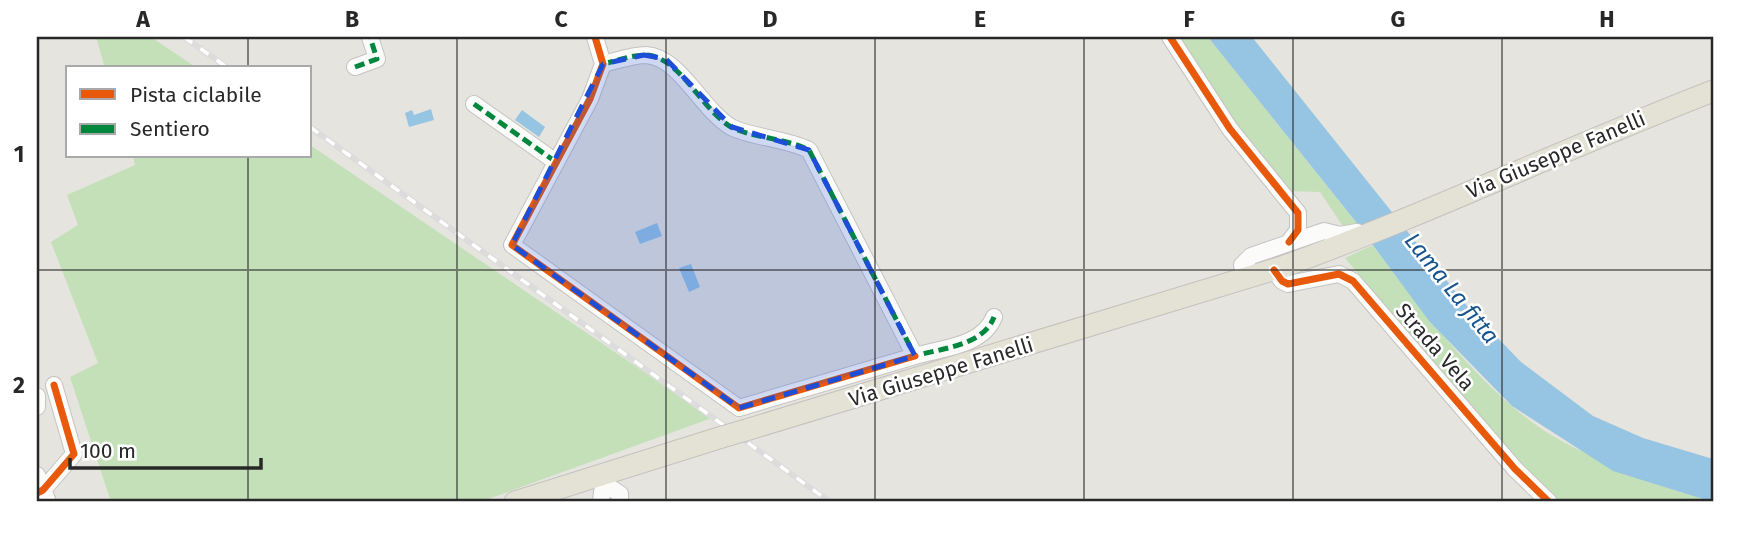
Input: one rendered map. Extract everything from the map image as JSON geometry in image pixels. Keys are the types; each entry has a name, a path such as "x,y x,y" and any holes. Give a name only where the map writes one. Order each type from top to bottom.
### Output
{"main road":[{"name":"Via Giuseppe Fanelli","path":"515,502 1274,270 1365,237 1713,90"}],"street":[{"path":"355,67 377,59 370,37"},
{"path":"595,37 603,64 590,99 512,245 739,408 979,338 990,327 993,317"},
{"path":"1170,37 1230,129 1298,213 1298,230 1289,242"},
{"path":"603,64 644,55 666,59 700,100 732,127 790,141 809,150 915,356"},
{"path":"474,104 556,162"},
{"path":"1245,279 1243,260 1289,242 1324,231 1339,235 1356,231 1365,237"},
{"name":"Strada Vela","path":"1274,270 1282,281 1288,284 1339,274 1353,281 1515,469 1549,502"},
{"path":"41,490 75,454 54,385"},
{"path":"37,396 37,407"},
{"path":"601,502 602,492 611,488 620,494 620,502"}],"highlighted area":[{"path":"644,55 666,59 732,127 809,150 915,356 739,408 512,245 603,64"}],"green space":[{"path":"96,37 151,37 194,66 104,66"},
{"path":"1176,37 1208,37 1359,226 1346,231 1320,192 1287,191 1235,126"},
{"path":"312,146 712,418 480,502 111,502 70,377 98,363 51,242 78,225 67,195 135,165 133,158 312,158"},
{"path":"1373,245 1451,344 1495,391 1519,412 1543,430 1581,451 1711,502 1558,502 1516,460 1345,258"}],"water":[{"name":"Lama La fitta","path":"1208,37 1252,37 1467,306 1521,362 1593,416 1643,438 1713,459 1713,502 1613,471 1512,406 1429,321 1356,222"},
{"path":"431,109 434,120 409,127 405,113 412,110 414,115"},
{"path":"522,110 545,127 539,137 515,120"},
{"path":"657,223 662,236 640,244 635,232"},
{"path":"691,264 700,287 689,292 679,268"}],"railway":[{"path":"184,37 225,66"},
{"path":"312,128 830,502"}],"marked path":[{"path":"355,67 377,59 370,37"},
{"path":"603,64 641,55 658,58 680,74 720,119 731,127 809,150 915,356 971,340 989,327 994,317"},
{"path":"474,104 556,162"}],"cycle path":[{"path":"595,37 603,64 590,99 512,245 739,408 915,356"},
{"path":"1170,37 1230,129 1298,213 1298,230 1289,242"},
{"path":"1274,270 1282,281 1288,284 1339,274 1353,281 1515,469 1549,502"},
{"path":"37,493 43,490 74,454 54,385"}]}
